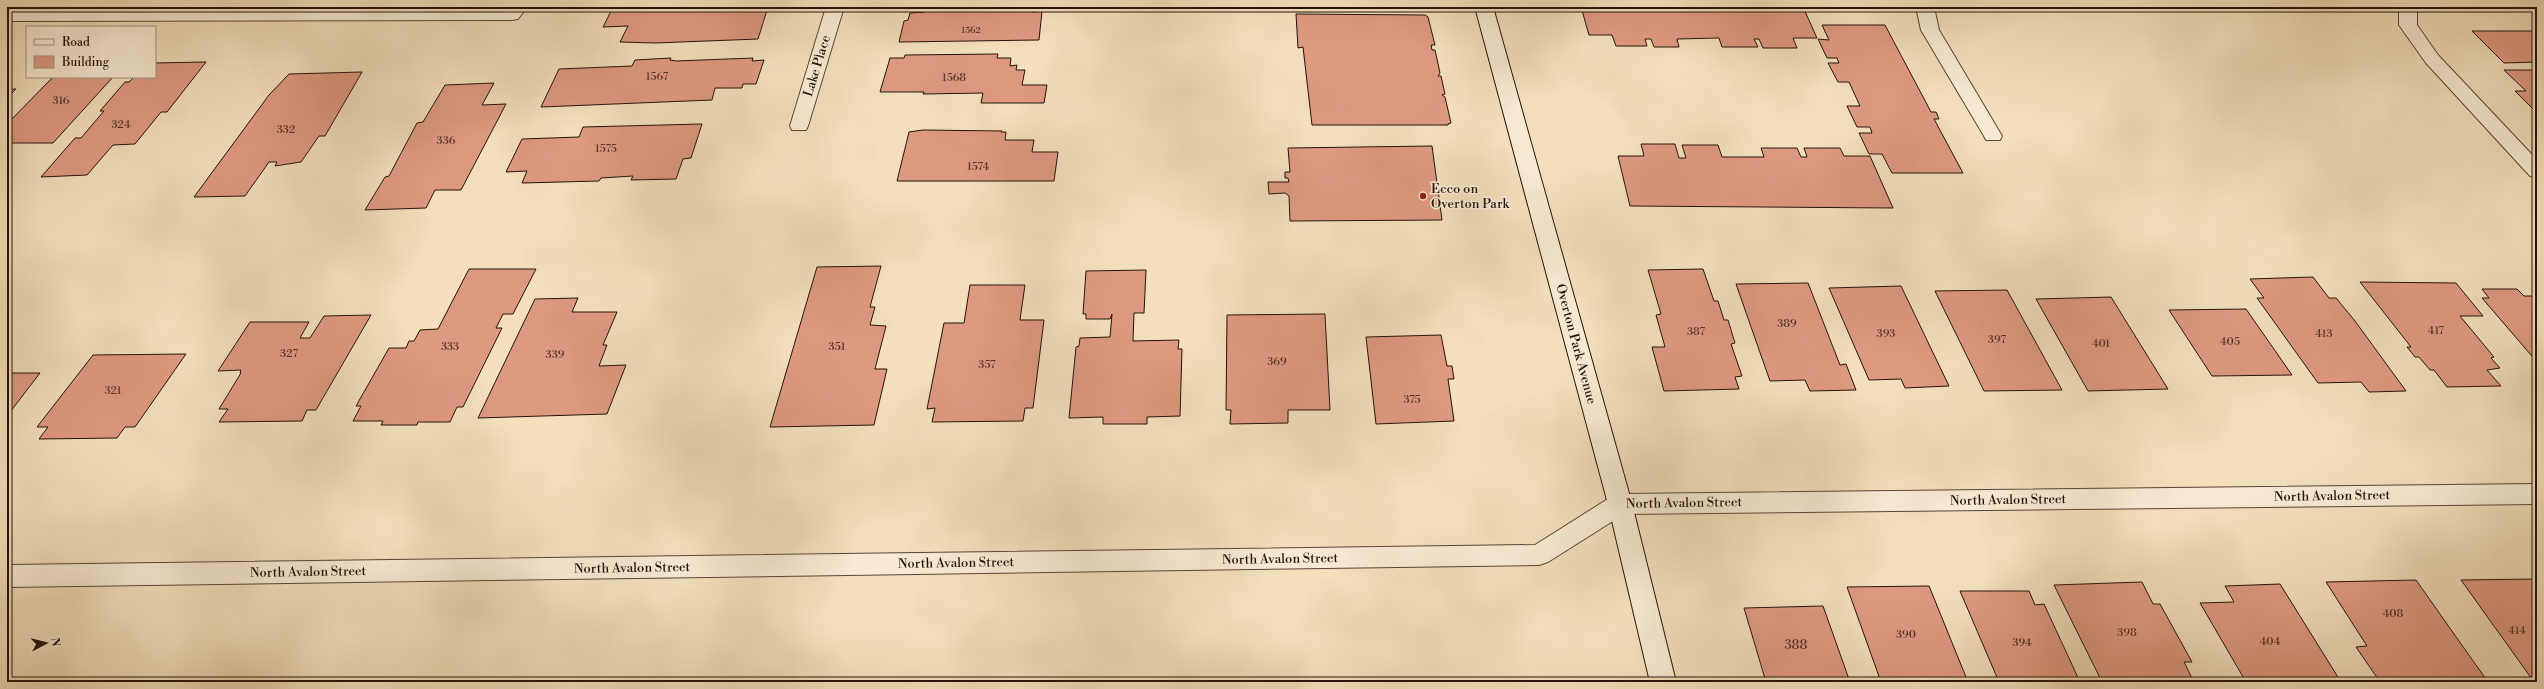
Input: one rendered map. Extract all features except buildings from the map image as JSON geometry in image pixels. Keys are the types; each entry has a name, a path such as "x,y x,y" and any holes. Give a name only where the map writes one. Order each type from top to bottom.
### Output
{"street":[{"name":"Lake Place","path":"799,126 835,7"},
{"name":"Overton Park Avenue","path":"1484,7 1620,504 1663,682"},
{"path":"1926,7 1930,30 1993,136"},
{"path":"2408,7 2408,25 2432,59 2537,172"},
{"path":"7,16 515,11"},
{"name":"North Avalon Street","path":"7,576 1539,556 1620,504 2537,494"}],"place":[{"name":"Ecco on Overton Park","path":"1423,196"}]}
